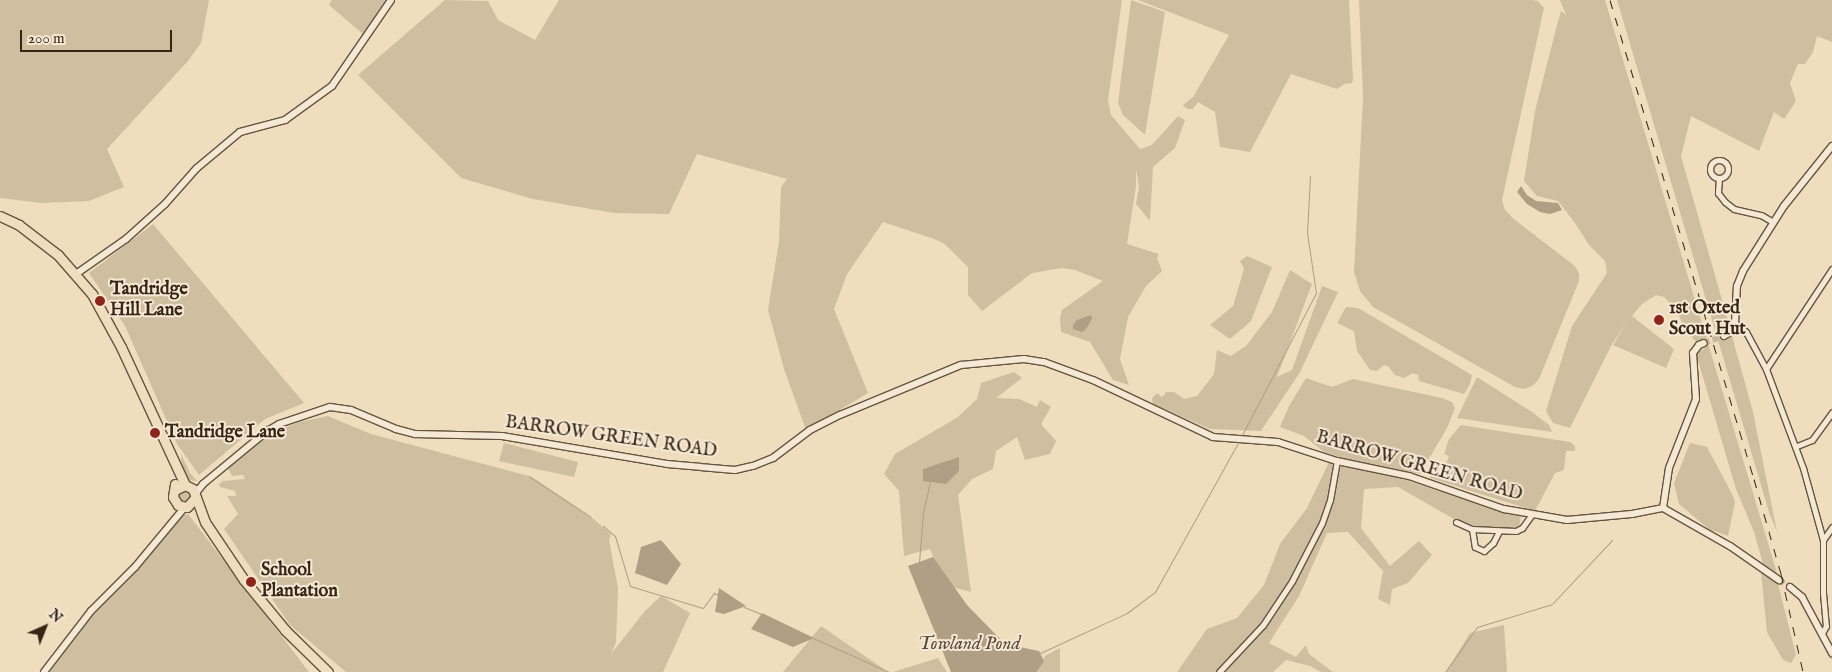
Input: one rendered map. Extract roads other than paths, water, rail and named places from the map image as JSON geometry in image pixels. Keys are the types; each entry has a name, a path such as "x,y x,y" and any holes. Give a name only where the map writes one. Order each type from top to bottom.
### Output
{"main road":[{"path":"0,216 37,238 76,274 105,315 172,458 192,491 204,522 266,608 328,672"},
{"path":"172,458 175,490 173,497 175,503 186,507 204,522"},
{"path":"175,490 192,491"},
{"path":"186,507 192,491"}],"street":[{"path":"76,274 126,239 165,204 197,168 240,132 284,120 332,86 391,0"},
{"path":"1724,336 1732,331 1735,324 1740,278 1773,222 1832,146"},
{"path":"1720,178 1718,192 1725,202 1734,209 1761,215 1773,222"},
{"path":"1766,369 1832,269"},
{"path":"1735,324 1746,332 1766,369 1797,446 1823,540 1823,593 1826,626 1822,633"},
{"path":"1704,343 1699,345 1693,353 1696,399 1669,468 1663,508 1730,546 1779,580"},
{"name":"BARROW GREEN ROAD","path":"192,491 267,431 279,424 330,407 351,410 396,430 415,434 502,436 666,464 735,470 772,458 810,430 840,415 962,364 1024,358 1044,362 1093,380 1213,437 1278,442 1337,461 1409,476 1504,509 1566,520 1632,514 1663,508"},
{"path":"1797,446 1812,440 1832,412"},
{"path":"1219,672 1263,625 1305,558 1330,500 1337,461"},
{"path":"172,519 175,503"},
{"path":"44,672 90,611 146,554 162,536 172,519 186,507"},
{"path":"1456,522 1472,529 1516,531 1522,528 1532,514"},
{"path":"1823,540 1832,528"},
{"path":"1472,529 1475,547 1484,551 1492,544 1498,531"},
{"path":"1790,587 1802,597 1832,653"}],"water":[{"path":"1521,186 1527,195 1536,201 1558,203 1562,210 1550,214 1540,212 1527,204 1517,192"},
{"path":"1091,315 1092,319 1086,329 1082,332 1073,329 1073,325 1077,320"},
{"path":"959,457 959,471 946,484 923,481 923,469"},
{"path":"661,540 681,564 667,585 635,573 641,547"},
{"name":"Towland Pond","path":"933,557 967,605 1005,644 1039,651 1044,661 1037,672 951,672 908,566"},
{"path":"719,588 746,606 724,614 715,612"},
{"path":"762,613 814,638 793,647 751,629"}],"waterway":[{"path":"1241,437 1316,293 1307,233 1310,176"},
{"path":"1040,653 1127,613 1155,592 1239,441"},
{"path":"529,476 591,517"},
{"path":"919,562 923,512 930,482"},
{"path":"603,526 615,536 630,586 703,608 714,593 718,595"},
{"path":"1445,672 1477,627 1552,604 1612,540"},
{"path":"744,607 761,614"},
{"path":"813,638 889,672"}],"tunnel":[{"path":"1704,343 1724,336"},
{"path":"1779,580 1790,587"}],"railway":[{"path":"1610,0 1754,479 1781,574 1803,672"}],"place":[{"name":"Tandridge Hill Lane","path":"100,301"},
{"name":"1st Oxted Scout Hut","path":"1659,320"},
{"name":"Tandridge Lane","path":"155,433"},
{"name":"School Plantation","path":"251,582"}]}
